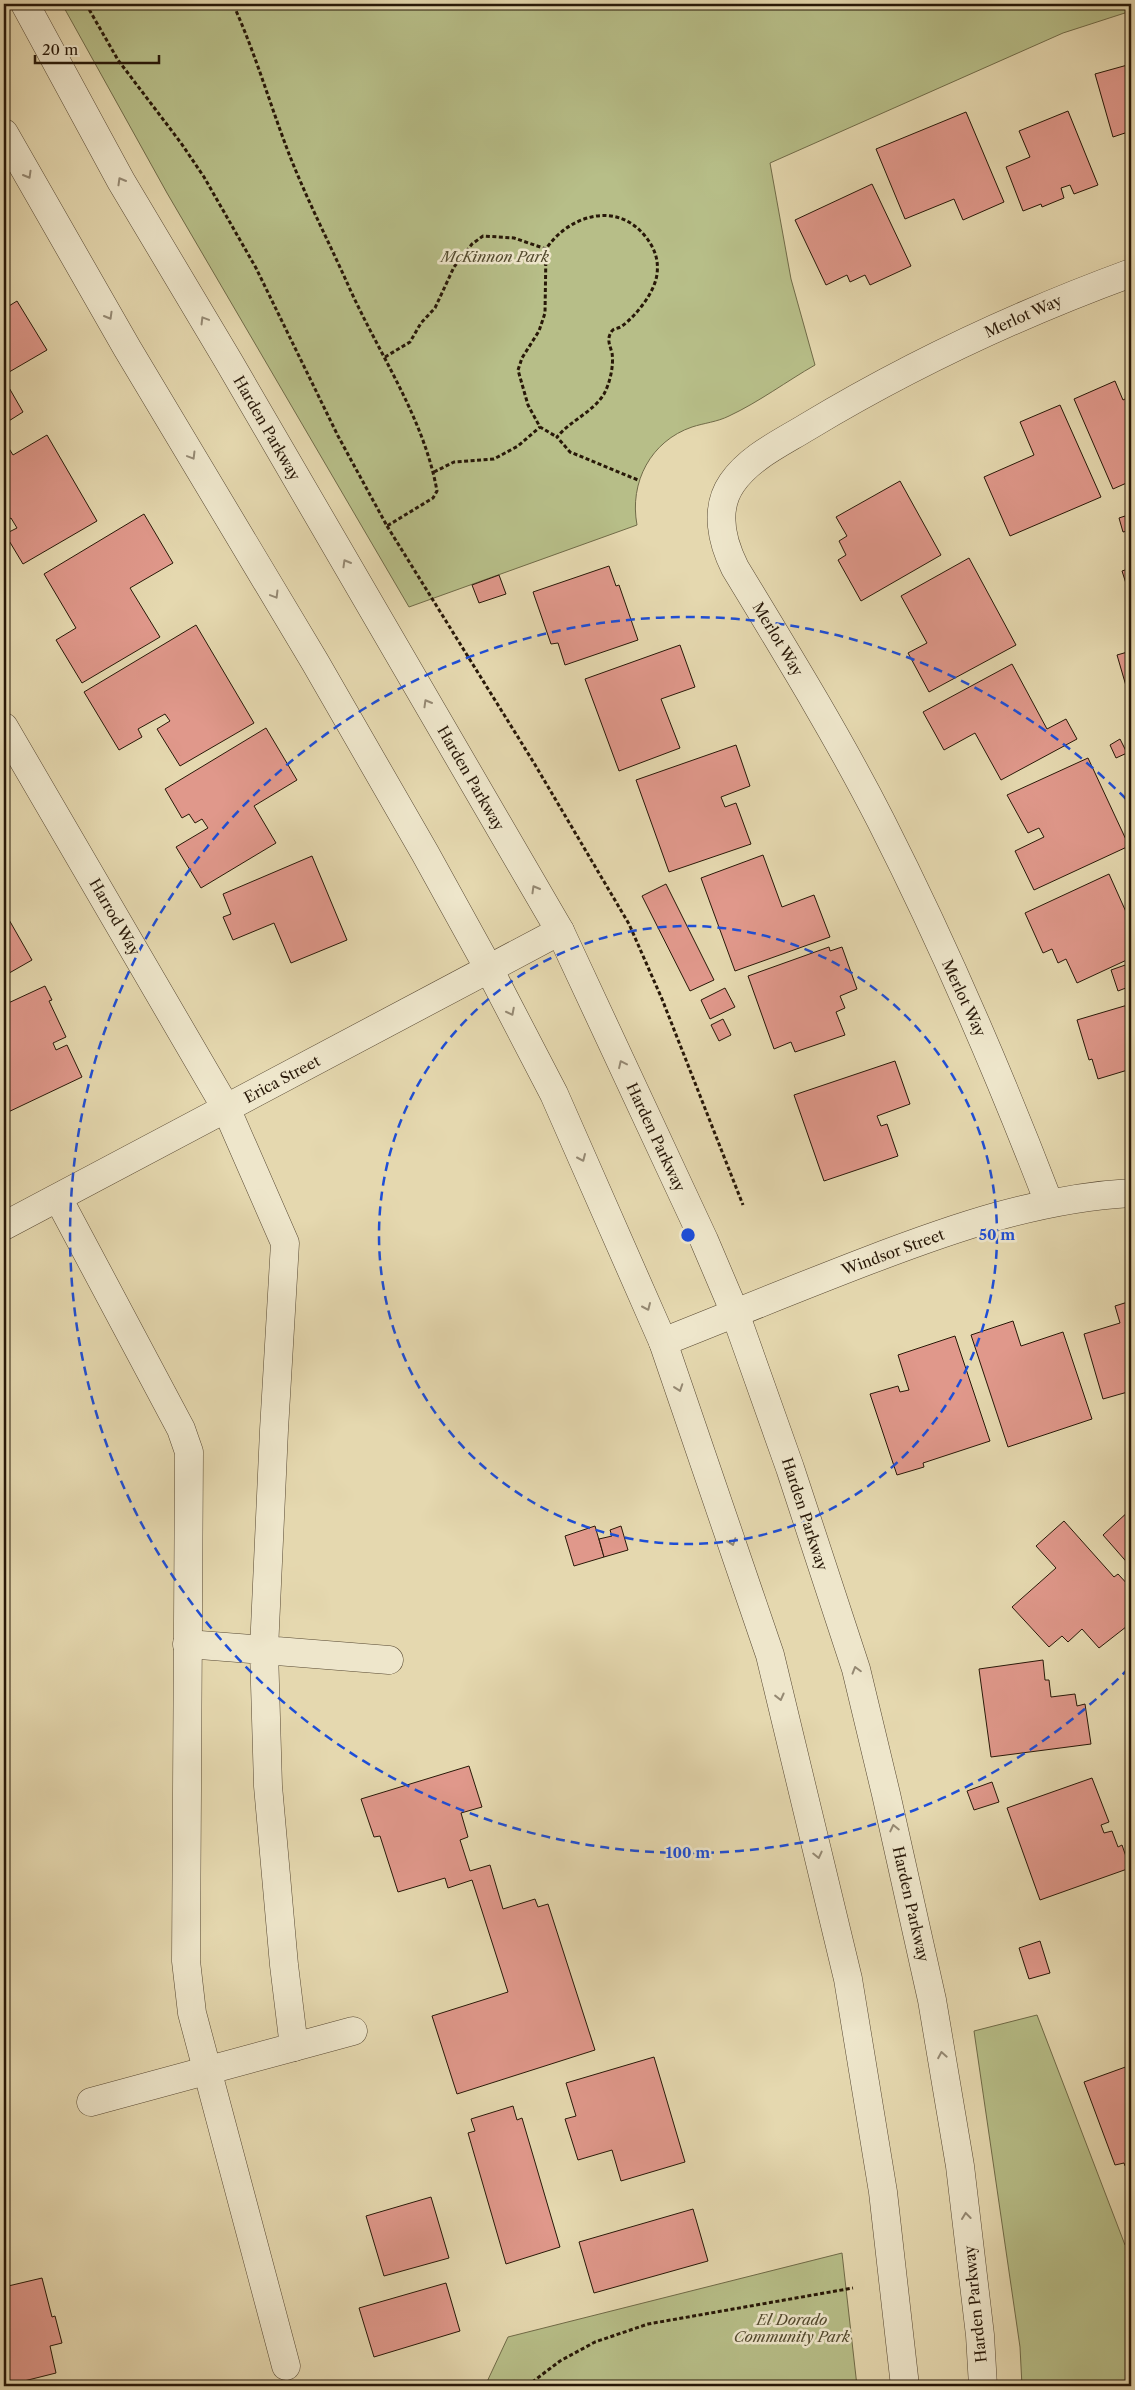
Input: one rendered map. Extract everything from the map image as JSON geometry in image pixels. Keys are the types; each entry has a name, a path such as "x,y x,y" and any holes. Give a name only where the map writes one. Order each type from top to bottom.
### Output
{"street":[{"name":"Harden Parkway","path":"26,4 121,181 229,362 560,931 704,1240 735,1313 790,1468 856,1668 886,1794 932,2000 960,2166 980,2335 984,2386"},
{"path":"4,133 127,348 392,795 489,969 554,1094 663,1342 770,1654 848,1979 883,2192 905,2386"},
{"name":"Merlot Way","path":"1049,1203 978,1026 882,822 838,740 725,548 722,524 723,501 732,483 748,463 832,412 926,362 1008,322 1131,273"},
{"name":"Harrod Way","path":"4,727 226,1108 285,1243 264,1650 268,1786 284,1965 294,2047"},
{"name":"Erica Street","path":"4,1226 560,931"},
{"name":"Windsor Street","path":"663,1342 916,1242 981,1220 1049,1203 1131,1193"},
{"path":"58,1198 186,1440 189,1452 186,1961 192,2012 286,2366"},
{"path":"188,1644 389,1660"},
{"path":"91,2102 353,2031"}],"path":[{"path":"86,4 118,60 181,143 204,177 256,268 338,436 387,526 534,764 629,924 662,998 743,1205"},
{"path":"233,4 245,31 286,147 350,291 385,357 406,402 434,472 437,491 433,498 387,526"},
{"path":"556,437 568,424 595,404 604,394 611,367 609,337 613,330 621,327 650,295 658,273 657,258 652,244 636,226 618,216 588,217 576,221 554,238 546,249 545,313 539,331 522,358 518,370 528,405 540,426 556,437 570,452 638,480"},
{"path":"385,357 410,342 421,322 435,308 454,267 472,244 483,236 514,238 546,249"},
{"path":"434,472 454,462 494,459 518,446 540,426"},
{"path":"527,2386 560,2361 595,2342 648,2324 853,2288"}],"green space":[{"name":"McKinnon Park","path":"62,4 1131,4 1131,11 1063,33 770,163 791,279 815,365 729,416 692,427 678,433 665,442 654,453 640,479 635,509 637,525 409,607 167,193"},
{"path":"1037,2015 1125,2245 1131,2246 1131,2386 1022,2386 1020,2347 974,2031"},
{"name":"El Dorado Community Park","path":"842,2253 857,2386 485,2386 508,2337"}],"building":[{"path":"1131,64 1131,131 1113,137 1095,74"},
{"path":"1068,111 1098,185 1074,194 1070,185 1061,188 1064,198 1042,207 1041,204 1023,211 1006,167 1030,157 1019,131"},
{"path":"966,112 1004,202 963,220 954,199 905,219 876,149"},
{"path":"872,184 911,266 870,285 865,275 850,282 847,275 826,285 795,220"},
{"path":"17,301 47,350 4,375 4,309"},
{"path":"4,379 23,412 4,424"},
{"path":"1115,381 1123,400 1131,396 1131,481 1113,489 1074,399"},
{"path":"1060,405 1101,497 1010,536 984,477 1034,455 1020,422"},
{"path":"47,435 97,521 23,564 5,534 17,528 11,518 4,522 4,443 13,455"},
{"path":"900,481 941,555 861,601 838,560 846,555 839,541 847,536 836,517"},
{"path":"144,514 173,563 130,588 160,637 82,683 56,640 76,628 44,574"},
{"path":"1131,514 1131,530 1123,532 1119,518"},
{"path":"969,558 1016,645 929,692 908,653 927,643 901,596"},
{"path":"609,566 616,586 619,585 638,640 565,665 558,643 551,644 533,592"},
{"path":"1131,568 1131,599 1122,571"},
{"path":"499,575 506,594 479,603 472,585"},
{"path":"196,625 254,723 180,766 157,729 170,721 165,714 138,729 142,737 119,750 84,692"},
{"path":"680,645 695,687 661,699 680,748 619,771 585,679"},
{"path":"1131,651 1131,703 1117,655"},
{"path":"1012,664 1047,729 1066,719 1077,739 1001,780 975,733 944,750 923,712"},
{"path":"266,728 297,780 254,806 276,843 201,888 176,847 208,828 202,819 195,823 189,814 182,818 165,789"},
{"path":"1120,739 1127,753 1116,758 1110,745"},
{"path":"736,745 750,786 721,797 725,807 736,803 751,844 669,872 636,780"},
{"path":"1088,758 1129,846 1034,890 1015,851 1044,837 1039,828 1028,833 1007,795"},
{"path":"763,855 782,907 814,895 830,937 735,971 701,878"},
{"path":"312,856 347,940 291,963 274,923 233,940 223,917 231,914 223,894"},
{"path":"1109,874 1131,923 1131,958 1077,983 1066,959 1058,963 1052,949 1043,953 1025,913"},
{"path":"666,884 714,980 690,991 642,896"},
{"path":"8,918 32,960 4,976 4,920"},
{"path":"829,947 830,951 842,947 857,989 840,996 845,1008 836,1012 845,1035 795,1052 791,1042 774,1049 748,976"},
{"path":"1131,963 1131,986 1118,991 1111,970"},
{"path":"45,986 52,1000 49,1001 66,1037 53,1043 56,1050 67,1045 82,1077 4,1114 4,1005"},
{"path":"725,988 735,1007 710,1019 701,1000"},
{"path":"1131,1004 1131,1069 1098,1079 1092,1059 1089,1060 1077,1020"},
{"path":"723,1019 731,1035 719,1041 711,1025"},
{"path":"895,1061 910,1104 877,1116 881,1126 887,1124 898,1156 824,1181 794,1095"},
{"path":"1131,1301 1131,1391 1103,1399 1084,1334 1120,1323 1115,1306"},
{"path":"1013,1321 1021,1346 1063,1332 1092,1419 1008,1447 971,1335"},
{"path":"955,1336 990,1441 923,1463 924,1467 897,1475 870,1394 898,1386 900,1392 909,1390 898,1355"},
{"path":"1131,1509 1131,1567 1103,1535"},
{"path":"1064,1521 1114,1577 1118,1574 1131,1588 1131,1623 1099,1648 1082,1629 1068,1642 1062,1636 1049,1647 1012,1607 1056,1568 1036,1546"},
{"path":"595,1526 604,1557 574,1566 565,1536"},
{"path":"621,1526 628,1550 604,1557 599,1539 612,1536 610,1530"},
{"path":"1043,1660 1045,1680 1049,1680 1051,1697 1075,1694 1077,1706 1085,1704 1091,1744 991,1757 979,1669"},
{"path":"469,1766 482,1807 461,1813 468,1837 460,1840 470,1871 490,1865 503,1909 535,1899 538,1907 548,1904 595,2050 457,2094 432,2016 508,1992 472,1880 448,1888 445,1878 398,1892 380,1836 374,1837 361,1799"},
{"path":"1092,1778 1109,1822 1101,1825 1104,1833 1112,1831 1118,1847 1122,1845 1130,1868 1040,1900 1007,1808"},
{"path":"992,1782 999,1802 974,1810 967,1791"},
{"path":"1040,1941 1050,1973 1029,1979 1019,1948"},
{"path":"654,2057 685,2162 621,2181 612,2150 578,2160 565,2119 576,2116 566,2083"},
{"path":"1131,2065 1131,2164 1125,2166 1124,2163 1115,2165 1084,2082"},
{"path":"513,2106 517,2120 522,2118 560,2247 506,2264 468,2133 475,2131 471,2119"},
{"path":"431,2197 449,2258 384,2276 366,2216"},
{"path":"693,2209 708,2261 594,2293 579,2242"},
{"path":"42,2278 52,2317 55,2316 62,2343 50,2346 56,2373 4,2386 4,2287"},
{"path":"446,2283 460,2331 374,2357 359,2308"}]}
